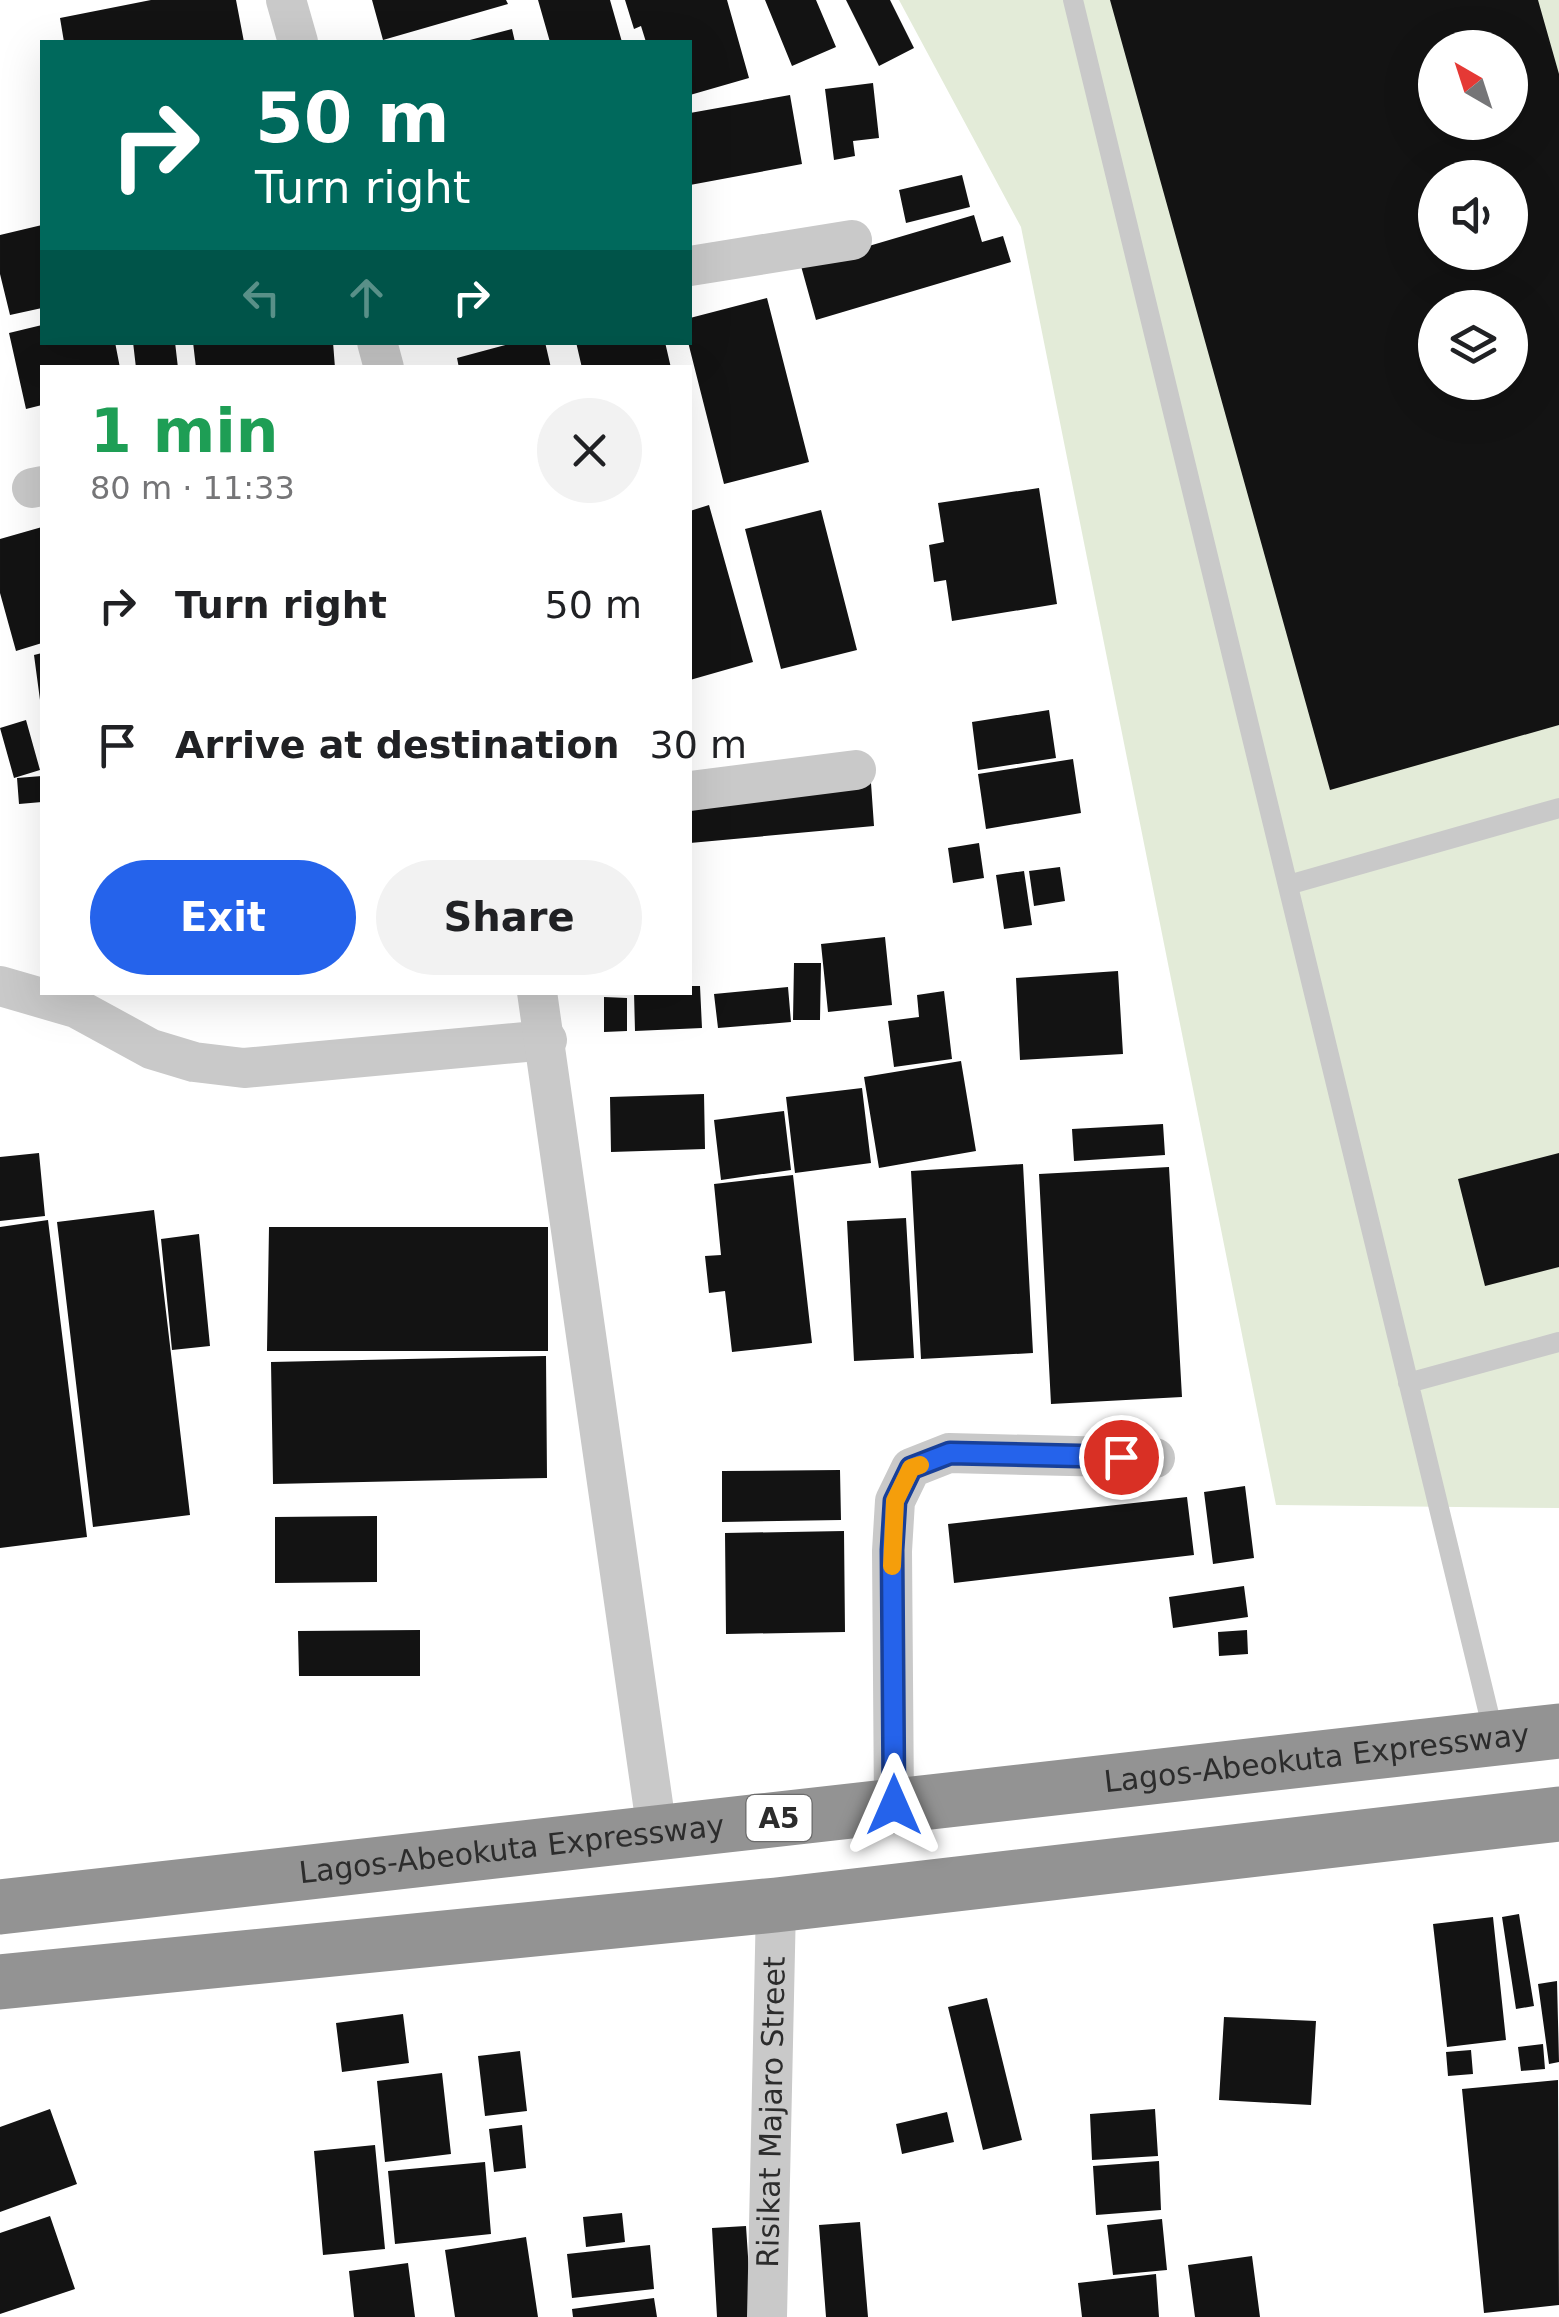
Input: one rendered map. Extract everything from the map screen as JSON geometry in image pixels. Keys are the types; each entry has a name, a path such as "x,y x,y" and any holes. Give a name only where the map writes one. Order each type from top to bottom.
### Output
{"highway":[{"name":"Lagos-Abeokuta Expressway","path":"0,1906 1559,1731"},
{"path":"0,1982 776,1906 1559,1814"}],"street":[{"path":"286,0 297,40"},
{"path":"692,266 852,240"},
{"path":"692,791 856,770"},
{"path":"0,986 76,1008 151,1049 194,1062 244,1068 547,1040"},
{"path":"539,995 657,1832"},
{"path":"894,1805 892,1550 895,1501 911,1468 950,1453 1155,1458"},
{"name":"Risikat Majaro Street","path":"766,2317 776,1906"}],"lane":[{"path":"1074,0 1494,1738"},
{"path":"1288,885 1559,808"},
{"path":"1408,1382 1559,1342"}],"green space":[{"path":"899,0 1559,0 1559,1508 1276,1505 1021,227"}],"building":[{"path":"151,0 236,0 244,40 64,40 60,18"},
{"path":"372,0 506,0 508,4 383,40"},
{"path":"538,0 610,0 621,40 549,40"},
{"path":"625,0 727,0 749,78 692,94 692,40 645,40 641,26 634,29"},
{"path":"765,0 816,0 836,47 792,66"},
{"path":"846,0 890,0 914,48 879,66"},
{"path":"1110,0 1538,0 1559,74 1559,725 1330,790"},
{"path":"512,29 515,40 470,40"},
{"path":"873,83 879,138 853,141 855,156 834,160 825,89"},
{"path":"790,95 802,164 692,185 692,113"},
{"path":"962,175 970,207 906,223 899,190"},
{"path":"974,215 982,242 1003,236 1011,262 816,320 801,266"},
{"path":"40,225 40,308 10,315 0,274 0,235"},
{"path":"767,298 809,462 724,484 689,345 692,345 692,317"},
{"path":"40,325 40,345 116,345 119,365 40,365 40,406 26,409 9,333"},
{"path":"133,345 175,345 178,365 136,365"},
{"path":"193,345 333,345 335,365 196,365"},
{"path":"505,345 546,345 550,365 458,365 457,358"},
{"path":"577,345 666,345 670,365 581,365"},
{"path":"1039,488 1057,604 952,621 946,580 934,582 929,545 944,542 938,503"},
{"path":"709,505 753,662 692,679 692,510"},
{"path":"821,510 857,650 781,669 745,529"},
{"path":"40,528 40,644 16,651 0,593 0,539"},
{"path":"40,654 40,700 34,655"},
{"path":"1049,710 1056,758 978,770 972,722"},
{"path":"26,720 40,770 14,778 0,728"},
{"path":"1073,759 1081,813 986,829 978,774"},
{"path":"40,776 40,802 19,804 17,778"},
{"path":"871,783 874,826 692,843 692,800"},
{"path":"979,843 984,878 953,883 948,848"},
{"path":"1060,867 1065,901 1034,906 1029,871"},
{"path":"1024,871 1032,925 1004,929 996,875"},
{"path":"885,937 892,1005 828,1012 821,944"},
{"path":"794,963 821,963 820,1020 793,1020"},
{"path":"1118,971 1123,1054 1020,1060 1016,978"},
{"path":"692,986 700,986 702,1028 635,1031 634,995 692,995"},
{"path":"788,987 791,1022 718,1028 714,994"},
{"path":"944,991 952,1059 894,1067 888,1021 919,1017 917,995"},
{"path":"604,997 627,998 627,1031 604,1032"},
{"path":"961,1061 976,1151 879,1168 864,1077"},
{"path":"862,1088 871,1163 795,1173 786,1097"},
{"path":"704,1094 705,1149 611,1152 610,1097"},
{"path":"784,1111 791,1170 721,1180 714,1120"},
{"path":"1163,1124 1165,1155 1074,1161 1072,1129"},
{"path":"39,1153 45,1216 0,1221 0,1157"},
{"path":"1559,1153 1559,1267 1485,1286 1458,1179"},
{"path":"1023,1164 1033,1353 921,1359 911,1171"},
{"path":"1169,1167 1182,1397 1051,1404 1039,1174"},
{"path":"793,1175 812,1343 732,1352 725,1291 709,1293 705,1256 721,1255 714,1184"},
{"path":"154,1210 190,1515 93,1527 57,1222"},
{"path":"906,1218 914,1358 854,1361 847,1221"},
{"path":"48,1220 87,1537 0,1548 0,1227"},
{"path":"269,1227 548,1227 548,1351 267,1351"},
{"path":"199,1234 210,1346 172,1350 161,1239"},
{"path":"546,1356 547,1478 273,1484 271,1362"},
{"path":"840,1470 841,1520 722,1522 722,1471"},
{"path":"1245,1486 1254,1558 1213,1564 1204,1492"},
{"path":"1187,1497 1194,1555 954,1583 948,1524"},
{"path":"377,1516 377,1582 275,1583 275,1517"},
{"path":"844,1531 845,1632 726,1634 725,1533"},
{"path":"1244,1586 1248,1617 1173,1628 1169,1597"},
{"path":"420,1630 420,1676 299,1676 298,1631"},
{"path":"1247,1630 1248,1654 1219,1656 1218,1632"},
{"path":"1519,1914 1534,2006 1516,2009 1502,1917"},
{"path":"1493,1917 1506,2040 1447,2047 1433,1924"},
{"path":"1557,1981 1559,2062 1549,2064 1538,1984"},
{"path":"987,1998 1022,2140 983,2150 948,2007"},
{"path":"403,2014 409,2063 342,2072 336,2023"},
{"path":"1224,2017 1316,2021 1311,2105 1219,2100"},
{"path":"1543,2044 1545,2069 1521,2071 1518,2047"},
{"path":"1471,2050 1473,2074 1448,2076 1446,2052"},
{"path":"520,2051 527,2111 485,2116 478,2056"},
{"path":"442,2073 451,2154 385,2162 377,2081"},
{"path":"1558,2080 1559,2305 1484,2313 1462,2089"},
{"path":"50,2109 77,2184 0,2212 0,2127"},
{"path":"1155,2109 1158,2156 1092,2160 1090,2114"},
{"path":"947,2112 954,2142 902,2154 896,2124"},
{"path":"522,2125 526,2168 494,2172 489,2129"},
{"path":"375,2145 385,2249 323,2255 314,2151"},
{"path":"1159,2161 1161,2210 1096,2215 1093,2166"},
{"path":"485,2162 491,2234 395,2244 388,2171"},
{"path":"622,2213 625,2242 586,2247 583,2217"},
{"path":"50,2216 75,2289 0,2314 0,2233"},
{"path":"1162,2219 1167,2270 1113,2275 1107,2225"},
{"path":"860,2222 868,2317 826,2317 819,2225"},
{"path":"746,2226 752,2317 717,2317 712,2228"},
{"path":"526,2237 538,2317 455,2317 445,2250"},
{"path":"650,2245 654,2289 572,2298 567,2254"},
{"path":"1252,2256 1260,2317 1195,2317 1188,2265"},
{"path":"408,2263 415,2317 354,2317 349,2271"},
{"path":"1156,2274 1159,2317 1082,2317 1078,2283"},
{"path":"654,2298 657,2317 573,2317 572,2309"}],"slow traffic":[{"path":"892,1566 895,1501 911,1468 920,1465"}],"route":[{"path":"894,1805 892,1550 895,1501 911,1468 950,1453 1121,1457"}]}
